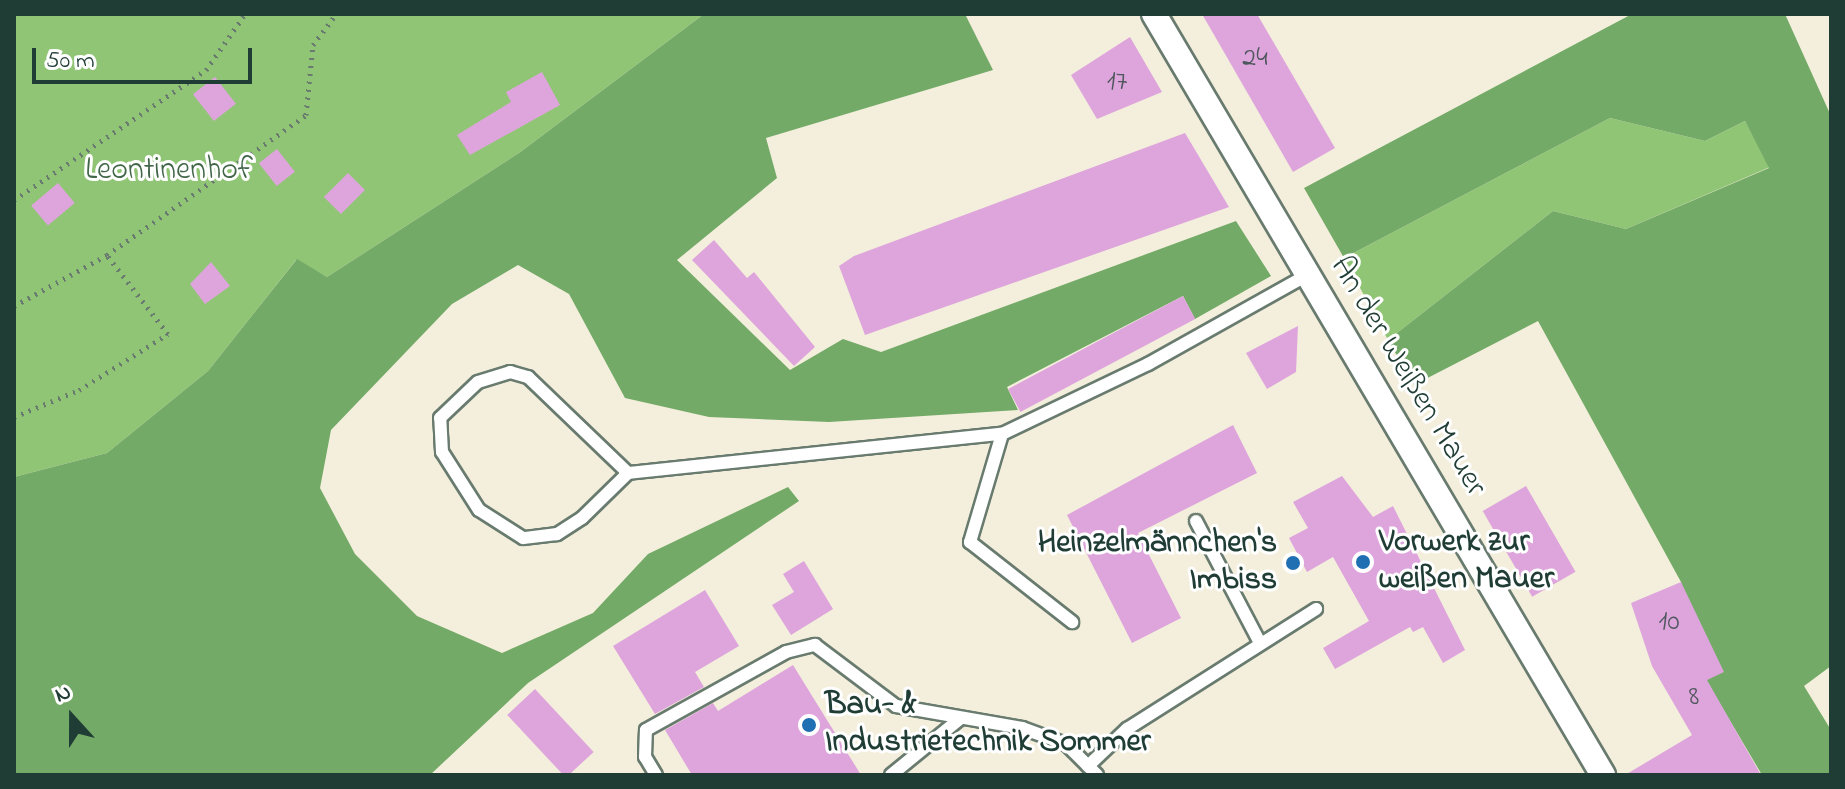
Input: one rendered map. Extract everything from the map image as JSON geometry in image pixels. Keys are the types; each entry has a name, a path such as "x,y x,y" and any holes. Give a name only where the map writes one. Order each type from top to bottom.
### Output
{"street":[{"name":"An der Weißen Mauer","path":"1154,14 1603,775"}],"lane":[{"path":"628,473 528,377 510,372 478,382 440,418 442,452 479,510 523,538 557,534 582,518 628,473 1002,434 1148,364 1309,274"},
{"path":"1002,434 970,542 1072,622"},
{"path":"1196,521 1259,641"},
{"path":"656,775 645,757 646,730 800,647 825,646 896,706 961,718 1066,744 1093,770 1127,729 1259,641 1316,609"},
{"path":"891,775 961,718"}],"path":[{"path":"14,200 206,70 245,14"},
{"path":"14,306 107,255 306,115 313,45 336,14"},
{"path":"14,417 79,390 168,334 107,255"}],"green space":[{"name":"Leontinenhof","path":"14,14 704,14 519,153 327,277 296,260 208,371 107,453 14,477"},
{"path":"704,14 965,14 993,70 766,138 777,178 677,260 790,370 843,339 881,352 1236,221 1271,276 1195,319 1183,296 1007,387 1018,410 829,422 709,417 625,398 569,294 518,265 452,304 331,430 320,488 355,554 417,616 502,653 593,613 648,554 788,487 799,501 528,683 430,775 14,775 14,477 107,453 208,371 297,259 327,277 519,153"},
{"path":"1632,14 1785,14 1831,116 1831,666 1804,686 1831,730 1831,775 1762,775 1706,680 1681,582 1538,321 1414,385 1388,340 1553,211 1626,229 1769,168 1745,121 1705,141 1610,118 1344,258 1304,188"},
{"path":"1610,118 1705,141 1745,121 1770,167 1626,229 1553,211 1388,340 1344,258"}],"building":[{"path":"1202,14 1257,14 1335,148 1293,172"},
{"path":"1130,37 1162,92 1097,119 1071,75"},
{"path":"542,72 560,105 470,155 457,135 511,102 506,92"},
{"path":"215,77 236,104 214,121 193,94"},
{"path":"1185,133 1229,207 865,335 839,266 854,256"},
{"path":"277,149 295,172 277,186 259,163"},
{"path":"348,173 365,190 341,214 324,197"},
{"path":"58,183 75,203 48,225 31,205"},
{"path":"714,240 747,278 754,272 815,347 794,366 692,260"},
{"path":"211,262 230,286 205,304 190,284"},
{"path":"1183,296 1195,319 1020,412 1008,389"},
{"path":"1298,326 1296,372 1267,389 1246,353"},
{"path":"1233,425 1257,473 1138,533 1181,618 1132,643 1067,515"},
{"name":"Vorwerk zur weißen Mauer","path":"1342,476 1373,517 1393,506 1465,650 1443,663 1423,627 1413,632 1410,627 1335,669 1323,648 1369,621 1333,557 1307,572 1289,538 1308,528 1293,502"},
{"path":"1526,486 1576,572 1532,597 1483,511"},
{"path":"804,561 833,609 791,635 772,605 794,592 783,574"},
{"path":"1681,582 1724,672 1707,680 1761,775 1625,775 1692,735 1652,666 1631,603"},
{"path":"705,590 739,646 695,672 704,687 655,714 613,646"},
{"path":"793,665 861,775 692,775 665,730 713,703 718,711"},
{"path":"535,689 594,752 569,775 563,775 507,715"}],"place":[{"name":"Vorwerk zur weißen Mauer","path":"1363,562"},
{"name":"Heinzelmännchen's Imbiss","path":"1293,563"},
{"name":"Bau- & Industrietechnik Sommer","path":"809,725"}]}
